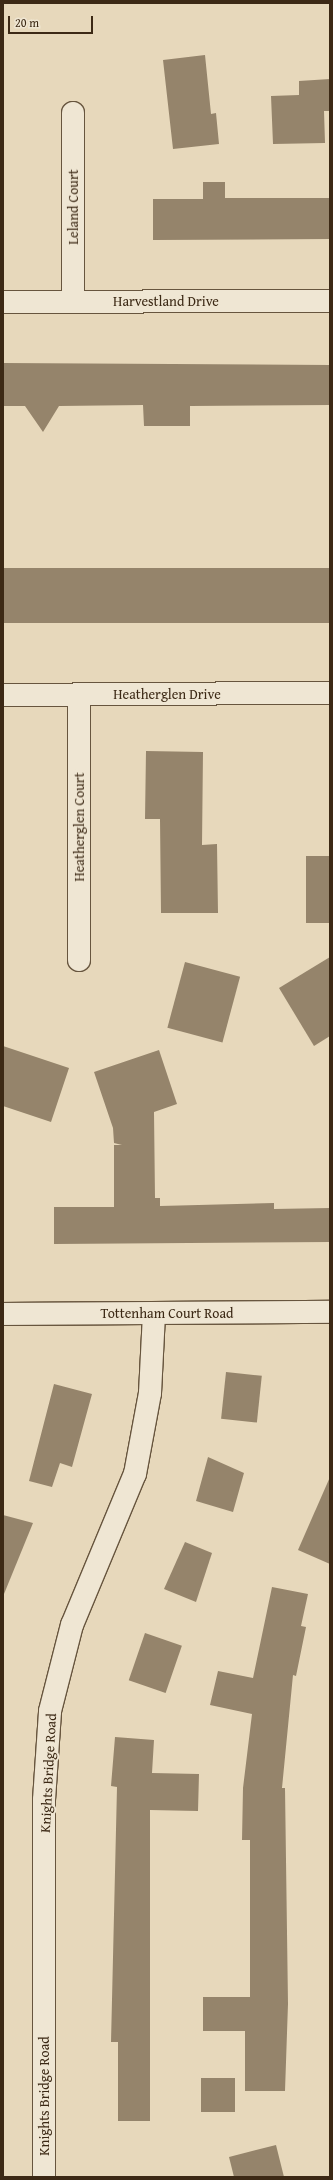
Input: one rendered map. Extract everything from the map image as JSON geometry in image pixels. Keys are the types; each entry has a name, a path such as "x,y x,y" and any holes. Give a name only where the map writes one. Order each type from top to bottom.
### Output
{"street":[{"name":"Leland Court","path":"73,113 73,302"},
{"name":"Harvestland Drive","path":"3,302 330,301"},
{"name":"Heatherglen Drive","path":"3,695 330,693"},
{"name":"Heatherglen Court","path":"79,694 79,960"},
{"name":"Tottenham Court Road","path":"3,1314 330,1312"},
{"name":"Knights Bridge Road","path":"44,2177 44,1800 50,1711 72,1625 134,1474 150,1393 154,1313"}],"building":[{"path":"205,55 211,114 216,113 219,144 173,149 163,60"},
{"path":"330,79 330,111 324,111 325,143 273,144 271,96 299,95 299,81"},
{"path":"203,182 225,182 225,198 330,198 330,239 153,240 153,199 203,199"},
{"path":"3,363 330,365 330,405 190,406 190,426 144,426 143,405 59,406 43,432 25,406 3,406"},
{"path":"3,568 330,568 330,623 3,623"},
{"path":"146,751 203,752 202,845 217,844 218,913 161,913 160,819 145,819"},
{"path":"306,856 330,856 330,923 306,923"},
{"path":"330,957 330,1036 314,1046 279,988"},
{"path":"185,962 240,977 222,1042 167,1028"},
{"path":"3,1046 69,1068 51,1122 3,1106"},
{"path":"159,1050 177,1104 154,1112 155,1198 160,1198 160,1206 274,1203 274,1209 330,1208 330,1242 54,1244 54,1207 114,1207 114,1145 122,1145 114,1143 113,1128 94,1072"},
{"path":"226,1372 262,1376 257,1423 221,1419"},
{"path":"54,1384 92,1394 72,1467 60,1463 52,1487 29,1481"},
{"path":"208,1457 244,1473 233,1512 196,1501"},
{"path":"330,1477 330,1564 298,1550"},
{"path":"3,1515 33,1523 4,1594 3,1594"},
{"path":"185,1542 212,1553 196,1602 164,1589"},
{"path":"272,1587 308,1594 301,1626 306,1627 296,1676 293,1675 282,1788 285,1788 288,2004 285,2091 245,2091 245,2031 203,2031 203,1997 250,1997 250,1840 242,1840 243,1788 252,1714 210,1705 218,1671 253,1678"},
{"path":"145,1633 182,1646 166,1693 129,1680"},
{"path":"115,1737 154,1740 152,1773 199,1774 198,1811 150,1810 150,2121 118,2121 118,2042 111,2042 117,1787 111,1786"},
{"path":"201,2078 235,2078 235,2112 201,2112"},
{"path":"276,2145 284,2177 234,2177 229,2157"}]}
